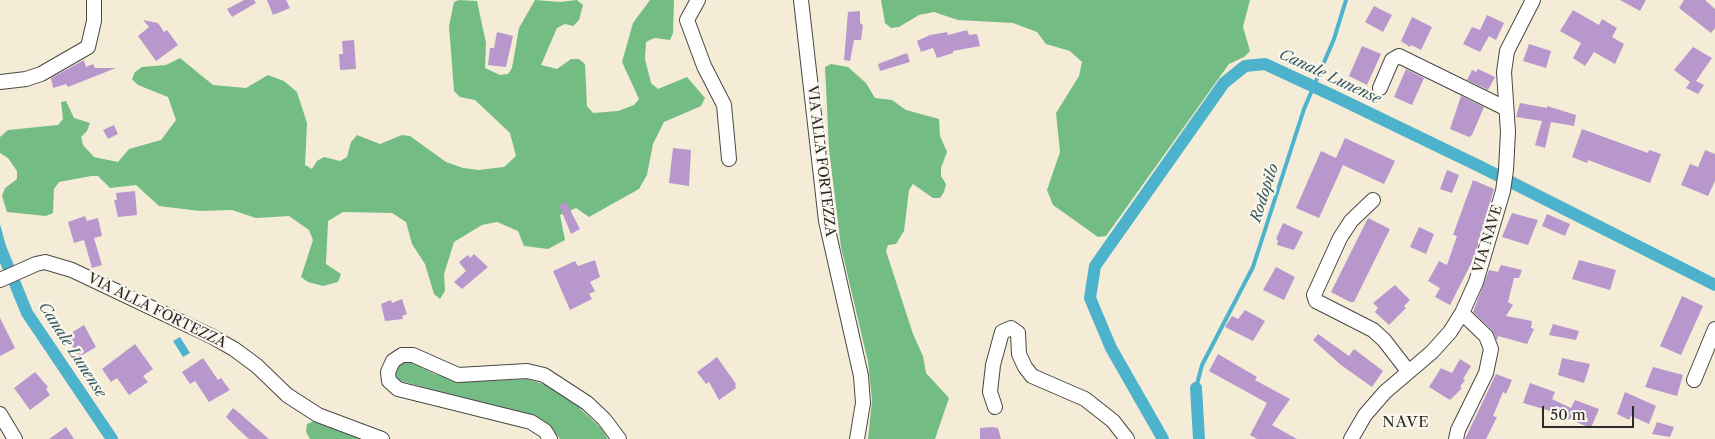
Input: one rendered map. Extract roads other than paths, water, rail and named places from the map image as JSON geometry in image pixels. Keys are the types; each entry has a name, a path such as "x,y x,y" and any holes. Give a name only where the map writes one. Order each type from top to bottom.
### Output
{"street":[{"path":"0,82 41,74 88,47 94,21 94,0"},
{"path":"698,0 687,20 704,66 724,105 729,160"},
{"name":"VIA ALLA FORTEZZA","path":"801,0 826,221 861,376 863,403 856,439"},
{"name":"VIA NAVE","path":"1351,439 1365,416 1385,392 1432,352 1450,332 1462,313 1476,282 1503,191 1506,170 1508,132 1504,72 1507,51 1533,0"},
{"path":"1380,88 1392,60 1399,56 1505,108"},
{"path":"1373,200 1351,221 1340,238 1314,295 1316,301 1372,330 1384,340 1408,372"},
{"name":"VIA ALLA FORTEZZA","path":"1,279 45,262 72,270 219,340 257,366 287,395 318,415 382,439"},
{"path":"1456,439 1458,430 1486,373 1491,349 1486,336 1462,313"},
{"path":"995,407 990,392 993,365 1002,332 1011,328 1018,333 1019,354 1025,368 1032,376 1085,399 1113,422 1127,439"},
{"path":"1694,380 1715,330"},
{"path":"550,439 545,431 531,422 398,389 389,381 388,372 393,361 402,356 414,355 458,375 527,371 544,376 587,403 604,419 619,439"},
{"path":"0,414 14,439"}],"water":[{"path":"0,224 10,261 2,264 0,258"},
{"path":"180,337 190,353 183,357 173,341"}],"waterway":[{"name":"Rodopilo","path":"1196,388 1202,365 1253,267 1304,109 1334,39 1346,0"},
{"name":"Canale Lunense","path":"1163,439 1111,348 1090,298 1095,266 1224,83 1245,66 1265,64 1336,97 1481,167 1715,285"},
{"name":"Canale Lunense","path":"0,247 27,313 112,439"},
{"path":"1196,388 1199,439"}],"district":[{"name":"NAVE","path":"1406,423"}]}
